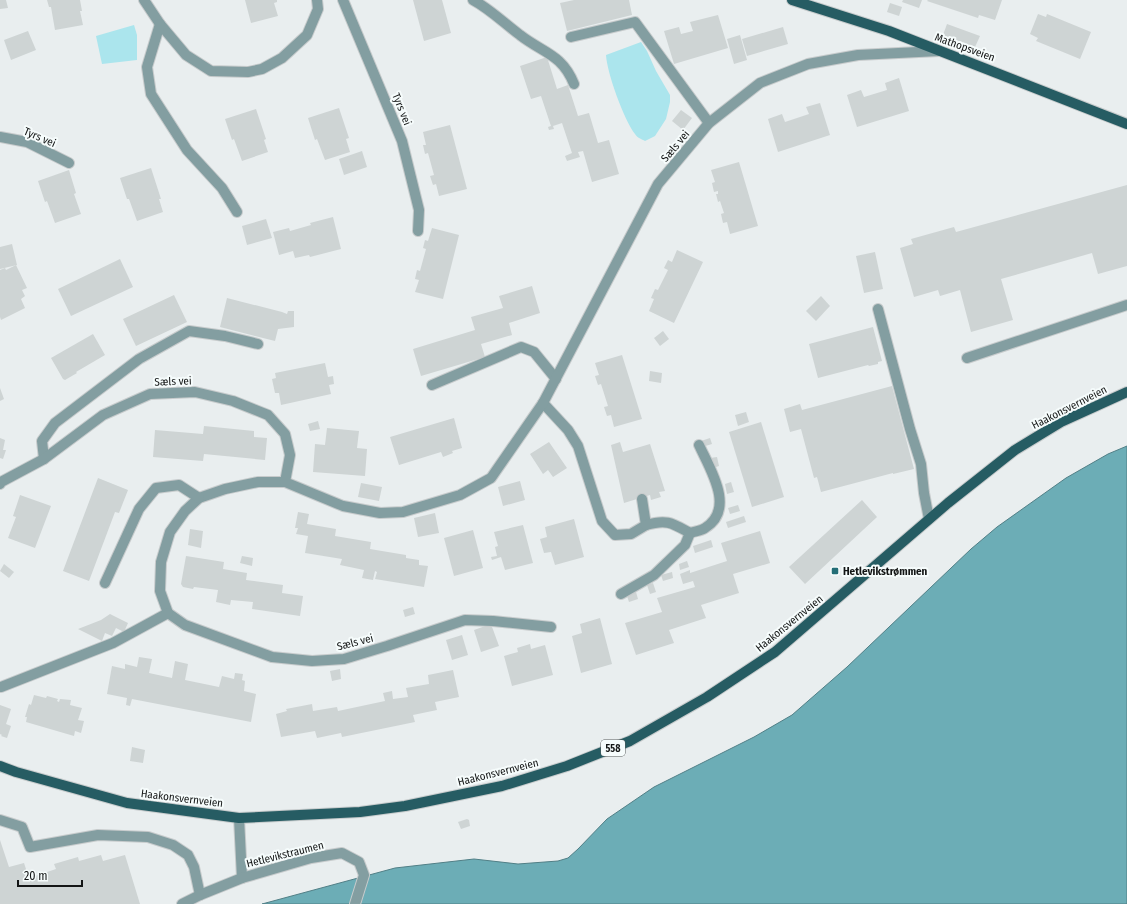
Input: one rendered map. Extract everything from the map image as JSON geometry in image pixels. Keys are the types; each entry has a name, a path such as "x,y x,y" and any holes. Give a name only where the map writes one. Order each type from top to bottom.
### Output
{"main road":[{"name":"Mathopsveien","path":"792,0 882,28 1127,124"},
{"name":"Haakonsvernveien","path":"0,766 16,772 128,803 239,818 360,812 405,806 502,786 567,766 630,741 707,697 775,652 929,519 1015,450 1061,422 1127,392"}],"street":[{"path":"144,0 160,24 186,55 211,71 248,72 262,69 282,58 307,35 318,9 317,0"},
{"name":"Tyrs vei","path":"343,0 402,141 419,210 418,231"},
{"path":"474,0 485,6 495,16 522,37 553,55 566,68 574,84"},
{"path":"571,38 635,22 710,123"},
{"path":"160,24 146,67 151,94 187,150 222,188 237,212"},
{"name":"Sæls vei","path":"551,627 493,621 465,620 344,659 312,661 272,657 184,625 168,613 160,591 161,562 170,532 185,511 199,498 225,489 258,482 285,482 343,506 380,513 403,512 460,495 491,478 544,403 658,184 710,123 760,84 808,64 858,55 939,51"},
{"name":"Tyrs vei","path":"0,137 27,142 69,163"},
{"path":"967,358 1127,305"},
{"path":"878,309 910,429 921,464 924,493 929,519"},
{"path":"44,460 42,441 55,423 139,359 189,331 225,336 258,344"},
{"path":"432,385 521,347 534,352 556,379"},
{"name":"Sæls vei","path":"0,482 44,460 103,415 150,394 195,392 233,401 268,415 285,434 290,455 285,482"},
{"path":"544,403 568,430 578,446 602,521 615,535 631,534 646,525 659,522 673,524 690,533 704,529 714,520 721,507 720,492 700,445"},
{"path":"105,583 139,509 156,488 179,485 199,498"},
{"path":"642,499 646,525"},
{"path":"621,594 654,575 685,545 690,533"},
{"path":"1,687 113,643 168,613"},
{"name":"Hetlevikstraumen","path":"239,818 242,878"},
{"path":"0,820 22,827 30,847 98,834 148,837 173,845 188,855 194,867 200,895"},
{"name":"Hetlevikstraumen","path":"182,904 242,878 311,858 342,853 359,862 364,875 355,904"}],"shaded area":[{"path":"134,25 137,35 137,60 102,64 96,36"},
{"path":"641,42 670,95 666,119 655,136 645,141 636,135 621,108 609,73 606,55"},
{"path":"1127,446 1127,904 262,904 395,868 474,859 518,864 558,861 568,858 607,819 654,787 754,737 792,715 847,667 971,549 997,527 1066,478 1108,454"}],"building":[{"path":"0,0 6,0 8,8 0,9"},
{"path":"47,0 80,0 82,11 80,11 83,25 55,30 51,7 49,7"},
{"path":"245,0 277,0 277,2 274,3 278,16 251,23"},
{"path":"413,0 442,0 451,33 424,41"},
{"path":"574,0 629,0 632,15 567,31 560,3"},
{"path":"903,0 922,0 919,8 902,2"},
{"path":"1002,0 995,20 979,15 978,18 927,1"},
{"path":"890,3 902,7 899,16 887,12"},
{"path":"1038,14 1046,17 1047,14 1091,32 1080,59 1036,41 1038,38 1030,34"},
{"path":"718,15 728,48 674,64 664,31 679,27 681,34 693,31 690,22"},
{"path":"947,24 980,36 975,47 943,35"},
{"path":"783,27 788,44 747,56 742,39"},
{"path":"28,31 36,50 11,60 4,40"},
{"path":"740,35 747,60 734,64 727,39"},
{"path":"547,57 557,89 568,85 578,116 589,113 598,143 609,140 619,174 592,182 583,151 578,152 580,157 567,161 565,156 572,153 562,123 553,126 554,129 549,130 548,127 551,126 541,96 531,99 520,66"},
{"path":"899,78 909,111 857,127 847,95 861,90 864,97 887,90 885,83"},
{"path":"820,103 830,135 778,152 768,119 782,114 785,122 809,114 806,107"},
{"path":"339,108 349,138 346,139 350,152 325,160 317,139 315,140 308,118"},
{"path":"256,109 266,139 264,140 268,152 242,161 234,139 232,140 225,119"},
{"path":"681,110 692,118 683,130 672,121"},
{"path":"450,125 467,189 439,196 436,184 433,185 430,176 434,175 428,153 425,154 423,145 426,145 423,132"},
{"path":"362,151 367,167 344,175 339,159"},
{"path":"739,162 758,226 730,234 727,222 723,223 721,214 724,213 720,201 718,202 716,194 718,194 718,191 714,192 712,183 715,182 711,170"},
{"path":"151,168 161,199 159,199 163,212 137,221 129,199 127,199 120,178"},
{"path":"69,170 76,193 74,194 81,214 55,223 47,201 45,202 38,181"},
{"path":"1127,185 1127,266 1098,274 1092,253 1001,279 1013,320 971,332 960,290 940,296 938,290 914,297 900,248 913,244 911,239 954,227 956,232"},
{"path":"333,217 341,249 310,257 309,255 295,258 293,251 279,255 273,232 289,228 290,231 311,225 310,223"},
{"path":"266,219 272,238 247,245 242,226"},
{"path":"432,228 459,235 443,299 415,292 419,280 415,279 417,270 420,271 426,249 423,248 425,240 428,241"},
{"path":"12,244 17,265 0,269 0,247"},
{"path":"677,250 703,262 674,323 649,311 654,299 651,298 655,289 658,290 668,270 664,268 668,260 672,262"},
{"path":"875,252 883,289 864,293 856,256"},
{"path":"120,259 133,287 71,316 58,289"},
{"path":"16,265 27,288 22,290 25,296 21,299 25,308 1,320 0,270 5,268 6,270"},
{"path":"532,286 540,313 509,323 512,335 481,344 485,357 421,376 413,349 475,330 471,317 503,308 499,296"},
{"path":"174,295 187,322 136,346 123,319"},
{"path":"821,296 830,306 816,321 806,311"},
{"path":"227,298 287,314 288,311 294,311 294,327 278,329 275,341 220,327"},
{"path":"873,327 882,361 878,362 878,364 868,365 818,378 809,344"},
{"path":"663,331 669,339 660,346 654,338"},
{"path":"93,334 105,355 65,380 63,379 51,358"},
{"path":"622,355 642,419 614,427 611,415 607,416 604,407 608,406 601,384 598,385 595,376 599,375 595,363"},
{"path":"325,363 328,377 333,376 334,384 329,385 331,394 281,405 279,393 275,393 272,379 276,378 275,373"},
{"path":"650,371 662,373 661,383 649,381"},
{"path":"892,386 914,469 821,492 817,477 814,478 801,429 790,432 784,409 800,404 802,410"},
{"path":"0,388 4,399 0,401"},
{"path":"746,412 749,422 738,426 735,415"},
{"path":"454,418 462,448 452,451 453,453 443,457 441,452 399,465 390,437"},
{"path":"318,421 320,429 310,431 308,424"},
{"path":"761,422 784,497 752,507 729,432"},
{"path":"204,426 254,431 254,437 267,438 265,460 204,454 203,461 153,457 155,430 203,434"},
{"path":"327,428 359,431 357,448 367,449 365,476 313,472 315,444 325,445"},
{"path":"0,438 5,440 3,450 6,450 3,459 0,458"},
{"path":"710,438 712,444 702,447 701,441"},
{"path":"549,442 567,468 553,477 548,470 543,474 530,454"},
{"path":"620,442 623,452 650,444 665,491 659,492 661,497 651,500 650,495 624,503 611,445"},
{"path":"717,457 719,466 713,468 710,458"},
{"path":"98,478 128,490 119,513 115,512 89,581 63,571"},
{"path":"520,481 525,500 503,506 498,487"},
{"path":"731,482 734,492 727,494 725,484"},
{"path":"361,483 382,487 379,501 358,497"},
{"path":"20,495 51,506 35,548 8,538 16,517 13,516"},
{"path":"862,500 877,517 805,584 789,567"},
{"path":"738,505 740,511 730,514 728,508"},
{"path":"298,512 309,514 307,524 336,529 335,536 371,542 370,549 406,555 406,558 419,560 419,565 428,566 424,587 375,579 377,572 375,571 373,580 362,578 364,570 340,565 342,559 305,553 308,536 296,534 298,528 295,528"},
{"path":"435,513 439,533 418,537 414,518"},
{"path":"744,516 746,522 728,528 726,522"},
{"path":"574,519 584,557 555,565 551,552 544,553 540,539 547,537 545,527"},
{"path":"523,525 533,563 505,570 501,557 492,560 491,557 497,556 495,547 498,546 494,532"},
{"path":"190,529 203,531 201,548 188,545"},
{"path":"473,530 483,568 454,576 444,538"},
{"path":"760,531 770,563 733,574 739,593 701,605 706,618 669,630 674,643 636,655 625,623 662,612 657,598 695,587 693,581 683,584 680,574 690,570 690,573 727,561 721,543"},
{"path":"711,540 713,547 695,553 693,546"},
{"path":"186,556 224,562 223,569 247,573 246,580 283,585 282,593 303,596 300,616 252,609 253,602 231,600 230,605 216,602 218,590 183,587 181,584"},
{"path":"242,556 253,558 252,566 240,563"},
{"path":"687,561 689,567 680,570 679,564"},
{"path":"4,564 14,572 9,578 0,571"},
{"path":"672,572 673,578 663,581 661,575"},
{"path":"653,583 656,592 650,594 647,585"},
{"path":"636,592 638,599 629,602 627,596"},
{"path":"413,607 415,614 405,617 403,610"},
{"path":"110,614 128,623 124,632 116,628 112,636 105,633 102,641 78,629 101,620"},
{"path":"600,618 612,664 581,673 572,636 582,633 580,624"},
{"path":"491,624 499,646 481,652 474,630"},
{"path":"462,635 468,655 452,660 446,640"},
{"path":"530,644 531,649 545,645 553,675 512,686 504,656 518,652 517,648"},
{"path":"139,657 152,659 149,673 172,678 175,661 188,664 185,680 219,687 222,676 234,679 235,673 243,674 242,680 245,681 244,691 256,694 251,722 132,699 130,706 126,705 127,698 107,694 112,666 125,669 125,664 137,667"},
{"path":"340,669 341,679 332,681 330,671"},
{"path":"453,670 459,697 435,702 437,710 413,715 415,722 342,737 341,733 317,738 315,731 281,737 276,714 287,711 286,709 312,704 313,711 337,707 338,711 385,701 383,693 392,691 393,699 408,697 406,688 429,684 428,675"},
{"path":"34,695 58,699 57,701 59,702 60,699 71,700 70,705 82,708 78,720 84,721 81,733 75,731 74,736 26,722 27,717 25,717 29,704 31,705"},
{"path":"0,705 11,709 6,724 11,726 7,738 1,736 2,735 0,734"},
{"path":"132,747 145,750 143,763 130,761"},
{"path":"467,819 469,820 470,826 461,829 458,822"},
{"path":"0,840 9,867 24,863 29,878 56,869 54,864 78,857 79,861 101,855 103,861 125,855 140,904 0,904"}],"place":[{"name":"Hetlevikstrømmen","path":"835,571"}]}
